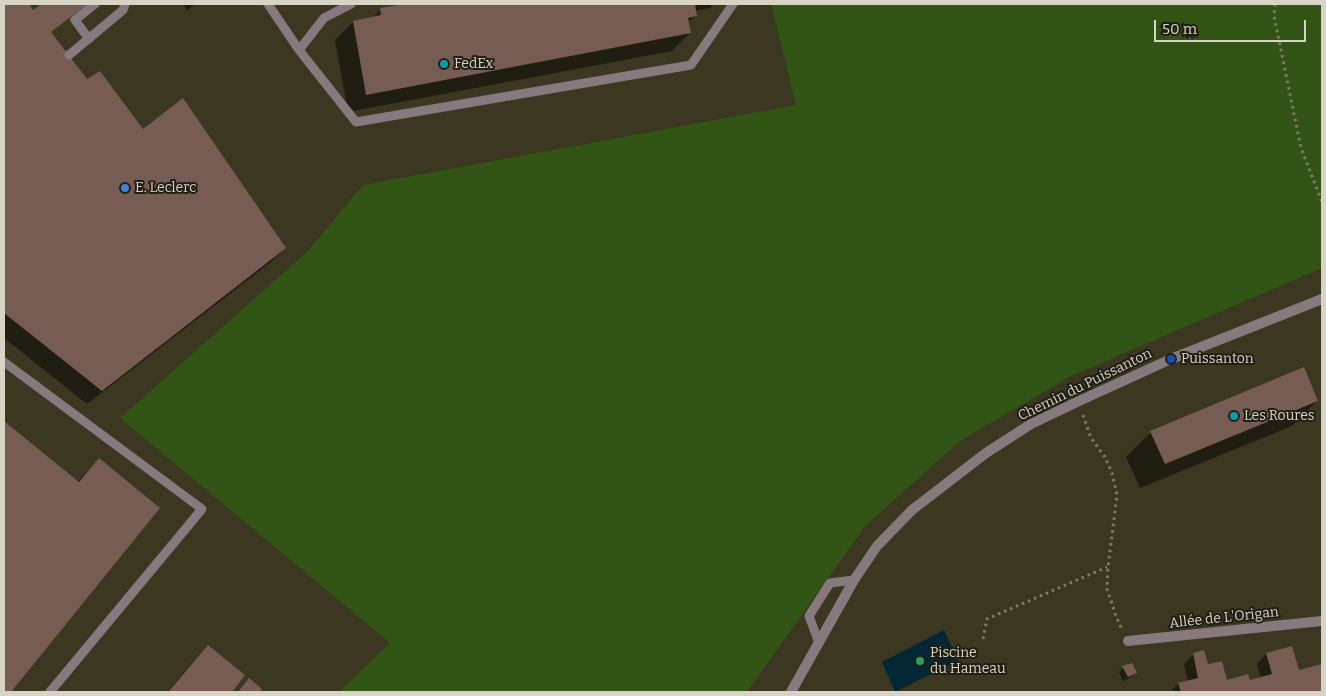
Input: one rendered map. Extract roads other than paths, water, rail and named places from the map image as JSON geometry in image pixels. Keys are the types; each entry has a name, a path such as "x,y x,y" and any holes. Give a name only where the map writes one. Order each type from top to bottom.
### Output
{"street":[{"name":"Chemin du Puissanton","path":"791,692 854,580 877,546 912,510 986,452 1031,424 1078,401 1171,359 1322,298"},
{"name":"Allée de L'Origan","path":"1128,641 1322,621"}],"lane":[{"path":"89,39 75,20 95,4"},
{"path":"69,55 123,10 125,4"},
{"path":"268,4 299,50 356,122 691,65 733,4"},
{"path":"299,50 324,18 351,4"},
{"path":"4,362 202,509 50,692"},
{"path":"819,643 809,616 830,583 854,580"}],"water":[{"name":"Piscine du Hameau","path":"944,630 958,661 895,692 882,662"}],"place":[{"name":"FedEx","path":"444,64"},
{"name":"E. Leclerc","path":"125,188"},
{"name":"Puissanton","path":"1171,359"},
{"name":"Les Roures","path":"1234,416"},
{"name":"Piscine du Hameau","path":"920,661"}]}
